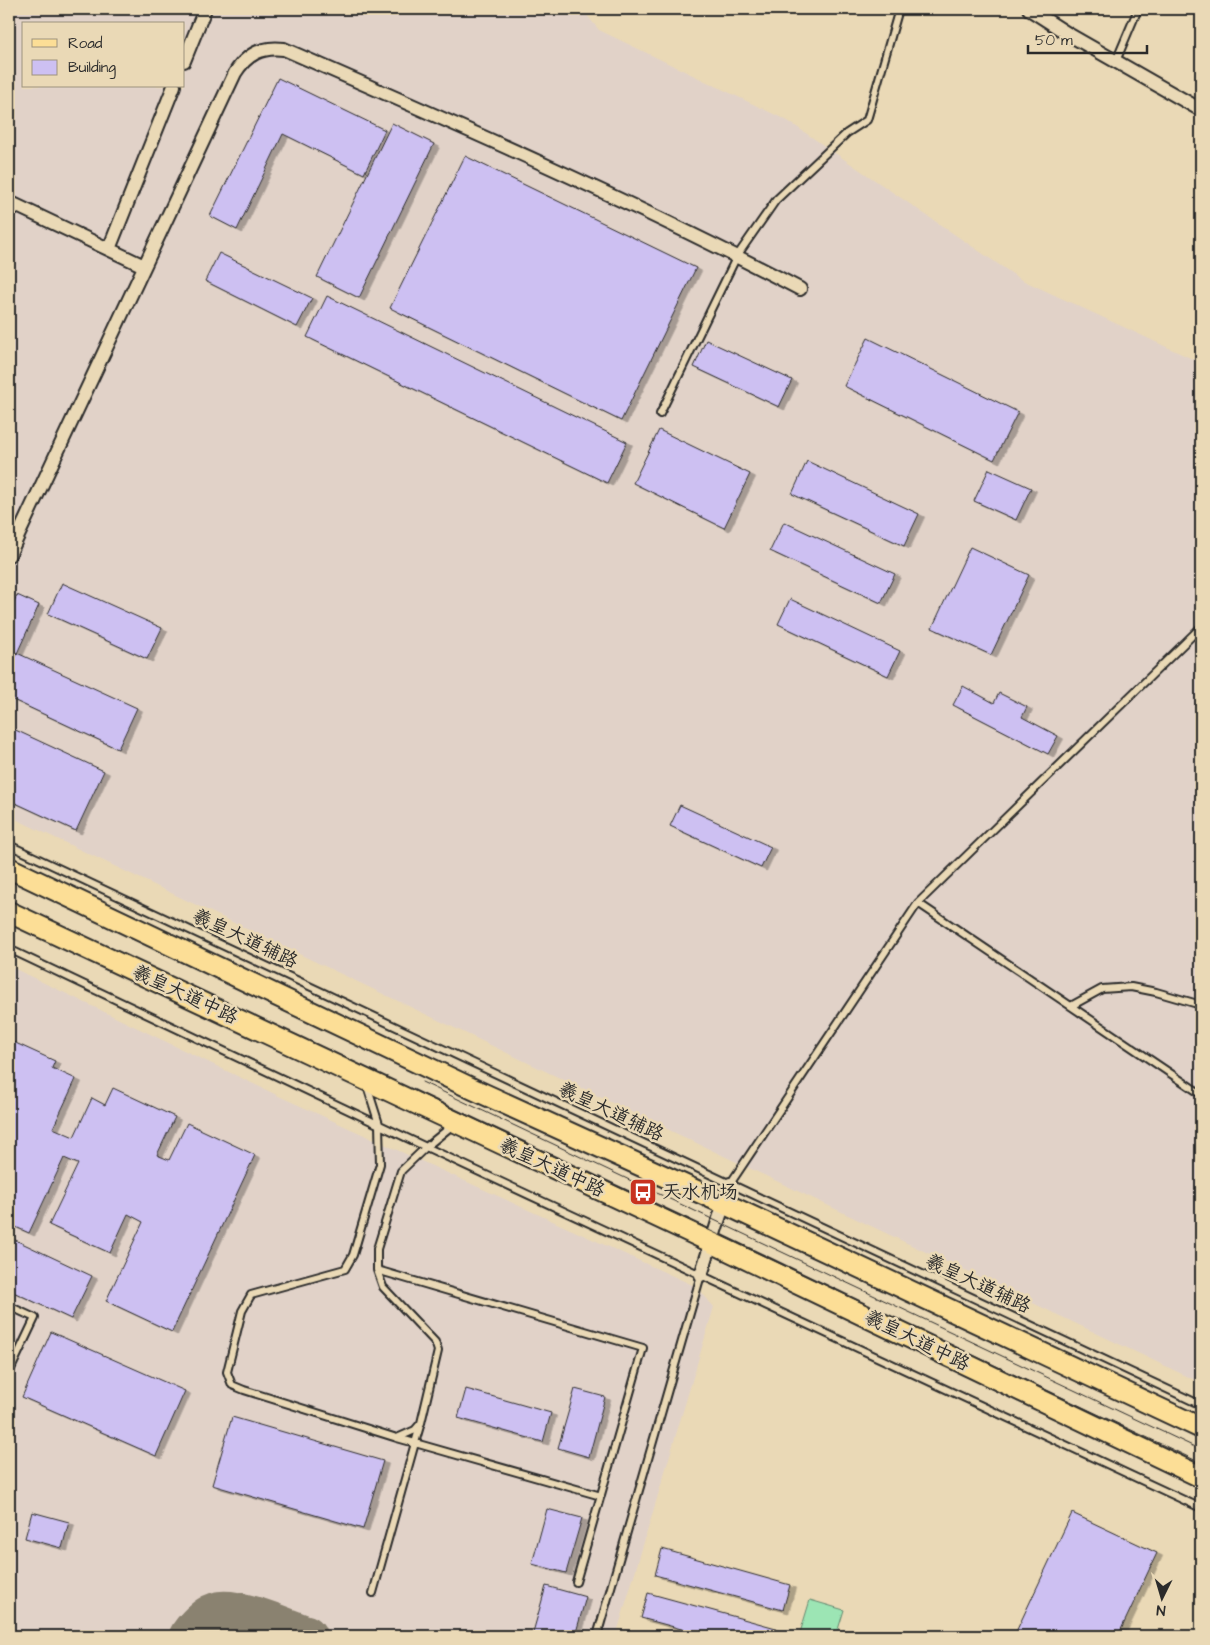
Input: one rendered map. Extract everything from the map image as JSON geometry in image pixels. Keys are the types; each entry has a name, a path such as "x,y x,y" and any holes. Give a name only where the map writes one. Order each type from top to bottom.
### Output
{"main road":[{"name":"羲皇大道中路","path":"9,868 482,1093 723,1203 1201,1428"},
{"name":"羲皇大道中路","path":"9,912 711,1242 1201,1477"}],"street":[{"path":"185,58 204,9"},
{"path":"1028,9 1201,110"},
{"path":"9,555 235,73 241,63 250,55 261,50 272,48 284,49 478,134 737,256 800,289"},
{"path":"109,249 173,88"},
{"path":"9,202 144,266"},
{"path":"701,1274 730,1184"}],"lane":[{"path":"660,414 737,256 776,200 847,133 867,120 899,9"},
{"path":"1116,61 1138,9"},
{"path":"730,1184 918,903 1201,627"},
{"name":"羲皇大道辅路","path":"9,845 1201,1406"},
{"path":"918,903 1201,1094"},
{"path":"9,949 426,1147 1201,1508"},
{"path":"1071,1006 1102,989 1131,987 1201,1005"},
{"path":"365,1080 379,1124 380,1164 353,1255 344,1269 251,1295 242,1311 227,1372 232,1385 397,1438 601,1496"},
{"path":"373,1593 421,1423 438,1351 435,1342 384,1287 377,1270 377,1249 401,1171 426,1147 456,1123"},
{"path":"377,1270 643,1348 576,1582"},
{"path":"597,1636 701,1274"},
{"path":"9,1306 35,1318 9,1373"},
{"path":"397,1438 415,1430 421,1423"}],"shaded area":[{"path":"18,9 582,9 599,30 788,121 1020,279 1201,363 1201,1383 9,816 9,32"},
{"path":"9,966 283,1098 697,1287 714,1307 616,1636 9,1636"}],"green space":[{"path":"810,1600 844,1610 836,1636 799,1636"}],"building":[{"path":"278,78 385,130 364,174 283,134 237,230 210,216"},
{"path":"392,123 434,144 359,298 317,277"},
{"path":"465,156 696,268 621,421 390,308"},
{"path":"219,253 312,298 297,327 205,281"},
{"path":"327,296 627,442 607,483 307,337"},
{"path":"868,338 1018,412 994,460 844,386"},
{"path":"706,340 792,380 779,407 694,367"},
{"path":"659,430 750,474 724,528 633,483"},
{"path":"807,461 919,514 904,546 792,494"},
{"path":"989,469 1031,488 1016,520 974,501"},
{"path":"784,522 895,574 881,603 770,551"},
{"path":"970,547 1029,575 991,655 932,628"},
{"path":"62,583 162,628 147,659 48,614"},
{"path":"17,595 39,605 9,671 9,612"},
{"path":"790,599 900,651 888,676 778,624"},
{"path":"17,653 137,708 118,749 9,698 9,671"},
{"path":"963,686 994,703 999,693 1027,707 1022,717 1058,736 1048,754 953,705"},
{"path":"9,727 104,771 76,831 9,800"},
{"path":"680,805 771,847 761,868 670,826"},
{"path":"9,1040 55,1061 52,1068 76,1079 53,1128 74,1137 92,1098 105,1105 113,1088 175,1117 157,1155 169,1160 187,1123 255,1155 172,1332 106,1301 143,1222 128,1214 110,1253 49,1225 78,1164 64,1158 29,1233 9,1224"},
{"path":"9,1237 92,1276 71,1319 9,1290"},
{"path":"51,1332 185,1391 156,1456 22,1397"},
{"path":"466,1389 551,1413 543,1442 458,1418"},
{"path":"575,1389 605,1397 589,1457 558,1448"},
{"path":"232,1417 383,1461 363,1529 212,1485"},
{"path":"547,1509 582,1518 566,1573 532,1564"},
{"path":"32,1512 69,1522 62,1548 25,1538"},
{"path":"1072,1513 1157,1553 1118,1636 1014,1636"},
{"path":"662,1549 790,1585 783,1610 655,1575"},
{"path":"546,1586 586,1597 575,1636 532,1636"},
{"path":"648,1593 776,1628 774,1636 707,1636 641,1618"}],"taxiway":[{"path":"190,1636 207,1618 220,1612 251,1616 306,1636"}],"tram line":[{"path":"422,1082 1201,1450"},
{"path":"417,1092 1201,1463"}],"place":[{"name":"天水机场","path":"643,1192"}]}
